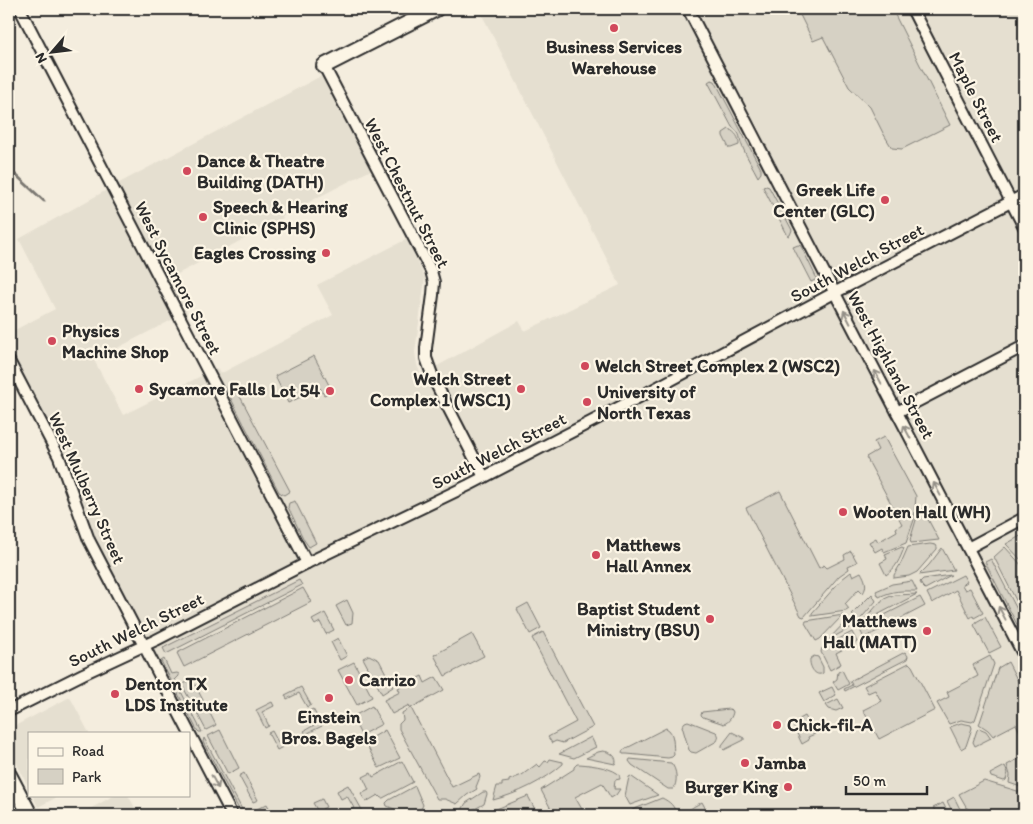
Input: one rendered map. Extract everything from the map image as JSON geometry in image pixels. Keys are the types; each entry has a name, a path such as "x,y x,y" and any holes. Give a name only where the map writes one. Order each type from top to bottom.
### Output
{"street":[{"name":"West Sycamore Street","path":"20,9 307,563"},
{"path":"324,66 436,9"},
{"name":"West Highland Street","path":"688,9 1024,656"},
{"name":"Maple Street","path":"912,9 1024,227"},
{"name":"West Chestnut Street","path":"324,66 431,271 434,282 434,295 426,358 434,380 484,477"},
{"name":"South Welch Street","path":"9,711 484,477 1024,194"},
{"path":"897,412 1024,346"},
{"name":"West Mulberry Street","path":"9,360 59,458 89,540 189,732"},
{"path":"968,548 1024,518"},
{"name":"West Mulberry Street","path":"190,734 232,815"},
{"path":"9,775 30,815"}],"shaded area":[{"name":"University of North Texas","path":"479,9 1024,9 1024,815 240,815 103,553 81,503 56,437 9,346 9,333 55,309 19,239 121,182 321,76 371,170 282,216 283,218 170,278 187,312 94,360 123,415 217,368 220,374 333,315 317,285 407,239 425,278 415,352 421,375 519,321 525,331 620,285"},
{"path":"70,697 88,732 28,732 28,786 9,748 9,729"},
{"path":"32,796 59,796 38,807"},
{"path":"113,796 129,796 139,815 79,815"}],"green space":[{"path":"797,9 892,9 950,125 902,149 892,148 870,107 849,87 823,37 813,41"},
{"path":"711,80 715,81 761,169 758,177 745,152 739,135 732,127 708,82"},
{"path":"729,129 734,132 739,142 739,145 731,148 729,148 723,136 723,133"},
{"path":"763,187 769,187 792,230 788,236"},
{"path":"801,246 817,279 811,282 793,247"},
{"path":"314,356 332,391 324,395 320,388 288,403 275,376"},
{"path":"232,384 290,491 284,495 279,492 227,391 228,386"},
{"path":"884,437 916,496 914,520 906,543 884,552 882,548 875,552 869,542 876,538 878,542 897,531 896,528 902,524 866,457 878,450 874,442"},
{"path":"780,491 819,568 824,565 827,568 845,559 844,555 851,551 857,562 848,566 849,569 839,576 804,617 801,616 746,508"},
{"path":"295,501 316,543 309,547 288,507 289,503"},
{"path":"921,508 939,540 911,543 910,540"},
{"path":"1024,534 1024,563 1006,544"},
{"path":"936,545 937,549 917,572 909,576 894,578 908,547"},
{"path":"902,547 904,548 897,563 886,575 880,563 887,559 885,554"},
{"path":"1005,547 1024,568 1024,616 994,557"},
{"path":"942,548 954,570 919,575 929,565"},
{"path":"991,559 1024,623 1024,638 985,562"},
{"path":"851,572 853,576 861,572 866,585 863,593 859,589 845,604 849,609 812,616 812,613 842,579"},
{"path":"951,575 925,589 920,582 923,579"},
{"path":"963,575 967,582 962,585 965,590 970,588 983,613 974,618 973,616 970,618 956,590 932,603 927,593"},
{"path":"299,580 302,585 166,654 163,648"},
{"path":"912,581 917,591 893,592 879,597 876,591 892,584"},
{"path":"303,588 311,602 184,667 177,653"},
{"path":"872,594 876,601 857,623 852,614"},
{"path":"917,594 862,623 882,600 895,595"},
{"path":"920,597 925,606 864,638 859,628"},
{"path":"347,600 353,613 352,623 346,625 336,606"},
{"path":"528,603 541,628 530,634 517,609"},
{"path":"325,613 334,630 326,634 320,622 315,625 312,620"},
{"path":"843,615 816,641 805,623 806,621"},
{"path":"985,617 1001,647 989,653 974,625"},
{"path":"847,620 850,628 828,640"},
{"path":"543,632 593,727 563,743 556,741 552,743 548,737 576,722 532,638"},
{"path":"852,632 857,642 836,653 841,664 830,670 821,652 822,648"},
{"path":"472,634 484,656 445,676 434,655"},
{"path":"338,638 347,656 340,660 331,642"},
{"path":"905,652 908,656 907,659 845,691 844,689 852,685 850,681"},
{"path":"369,655 379,660 393,687 382,694 363,658"},
{"path":"814,656 818,657 823,667 823,673 817,674 812,668 810,659"},
{"path":"990,656 994,664 975,720 972,722 961,720 949,724 937,703 949,697 947,692 978,676 973,665"},
{"path":"164,659 171,674 179,674 175,680 202,732 197,730 161,661"},
{"path":"354,662 372,697 357,705 338,670"},
{"path":"1008,662 1024,693 1024,734 1021,734 1016,724 993,736 979,724 998,668"},
{"path":"909,663 935,710 879,739 863,710 881,701 875,690 868,693 864,686"},
{"path":"842,670 849,684 838,690 833,682 837,679 838,672"},
{"path":"422,676 425,683 436,677 444,690 411,708 452,787 479,774 480,777 477,789 457,804 445,799 437,799 399,729 399,724 403,720 402,713 410,708 409,705 392,714 384,700 400,692 398,688"},
{"path":"192,679 216,725 206,730 182,685"},
{"path":"301,687 311,705 307,707 299,693 287,699 285,695"},
{"path":"832,687 836,695 824,702 819,693"},
{"path":"838,699 843,708 836,711 829,709 826,705"},
{"path":"272,702 274,706 262,712 269,726 265,728 256,710"},
{"path":"372,706 382,724 361,735 352,717"},
{"path":"313,709 322,726 306,734 304,731 316,724 309,711"},
{"path":"732,710 733,714 729,721 724,724 701,715 702,712"},
{"path":"805,716 815,734 808,737 809,740 802,744 792,723"},
{"path":"688,721 716,732 718,734 717,741 696,753 691,752 682,726"},
{"path":"961,723 971,725 972,728 966,746 961,749 950,727"},
{"path":"666,728 671,733 673,740 674,755 672,757 623,754 623,750"},
{"path":"979,728 986,731 991,738 975,746 973,742"},
{"path":"220,730 239,768 228,774 208,736"},
{"path":"385,730 400,758 379,768 365,742"},
{"path":"272,731 279,744 292,737 294,741 277,750 268,733"},
{"path":"732,732 744,738 744,740 724,750 722,745"},
{"path":"591,737 596,747 574,758 559,754"},
{"path":"204,738 245,815 242,815 203,742"},
{"path":"603,751 614,756 615,764 586,758 598,752"},
{"path":"1024,756 1024,788 1009,783 1010,775 1007,765"},
{"path":"550,759 563,762 563,764 530,786 493,800 497,786 502,786 502,783 509,782 509,780 522,775 537,764 540,767 545,761 548,762"},
{"path":"630,759 671,763 675,769 676,776 676,783 673,789 668,789 632,765 629,761"},
{"path":"402,761 413,782 383,798 378,795 366,802 361,794 369,790 363,777 371,773 373,777"},
{"path":"577,764 592,765 617,773 620,779 615,780 614,789 620,789 611,798 602,783 575,797 583,811 575,815 554,815 541,790 574,769"},
{"path":"1005,766 1008,773 1006,780 991,777 990,774"},
{"path":"244,773 258,800 253,802 239,776"},
{"path":"631,776 658,795 630,805 625,796 629,777"},
{"path":"984,781 1024,793 1024,815 971,815 959,794"},
{"path":"348,785 361,808 359,815 351,815 349,811 354,808 347,796 341,799 337,791"},
{"path":"415,786 423,805 417,815 409,815 387,806 386,803 389,800"},
{"path":"483,792 487,794 484,804 466,813 463,811 466,803"},
{"path":"528,796 538,815 482,815"},
{"path":"954,797 963,815 954,815 947,801"},
{"path":"662,798 672,805 676,815 644,815 632,810"},
{"path":"322,799 326,807 322,809 325,815 320,815 313,803"},
{"path":"702,802 709,815 687,815 691,809"},
{"path":"943,803 949,815 942,815 933,808"},
{"path":"267,804 273,815 248,814 258,812 257,809"}],"waterway":[{"path":"9,173 16,175 44,201"}],"place":[{"name":"Business Services Warehouse","path":"614,28"},
{"name":"Dance & Theatre Building (DATH)","path":"187,171"},
{"name":"Greek Life Center (GLC)","path":"885,200"},
{"name":"Speech & Hearing Clinic (SPHS)","path":"203,217"},
{"name":"Eagles Crossing","path":"326,253"},
{"name":"Physics Machine Shop","path":"52,341"},
{"name":"Welch Street Complex 2 (WSC2)","path":"585,366"},
{"name":"Sycamore Falls","path":"139,389"},
{"name":"Welch Street Complex 1 (WSC1)","path":"521,389"},
{"name":"Lot 54","path":"330,391"},
{"name":"University of North Texas","path":"587,402"},
{"name":"Wooten Hall (WH)","path":"843,512"},
{"name":"Matthews Hall Annex","path":"596,555"},
{"name":"Baptist Student Ministry (BSU)","path":"710,619"},
{"name":"Matthews Hall (MATT)","path":"927,631"},
{"name":"Carrizo","path":"349,680"},
{"name":"Denton TX LDS Institute","path":"115,694"},
{"name":"Einstein Bros. Bagels","path":"329,698"},
{"name":"Chick-fil-A","path":"777,725"},
{"name":"Jamba","path":"745,763"},
{"name":"Burger King","path":"788,787"}]}
